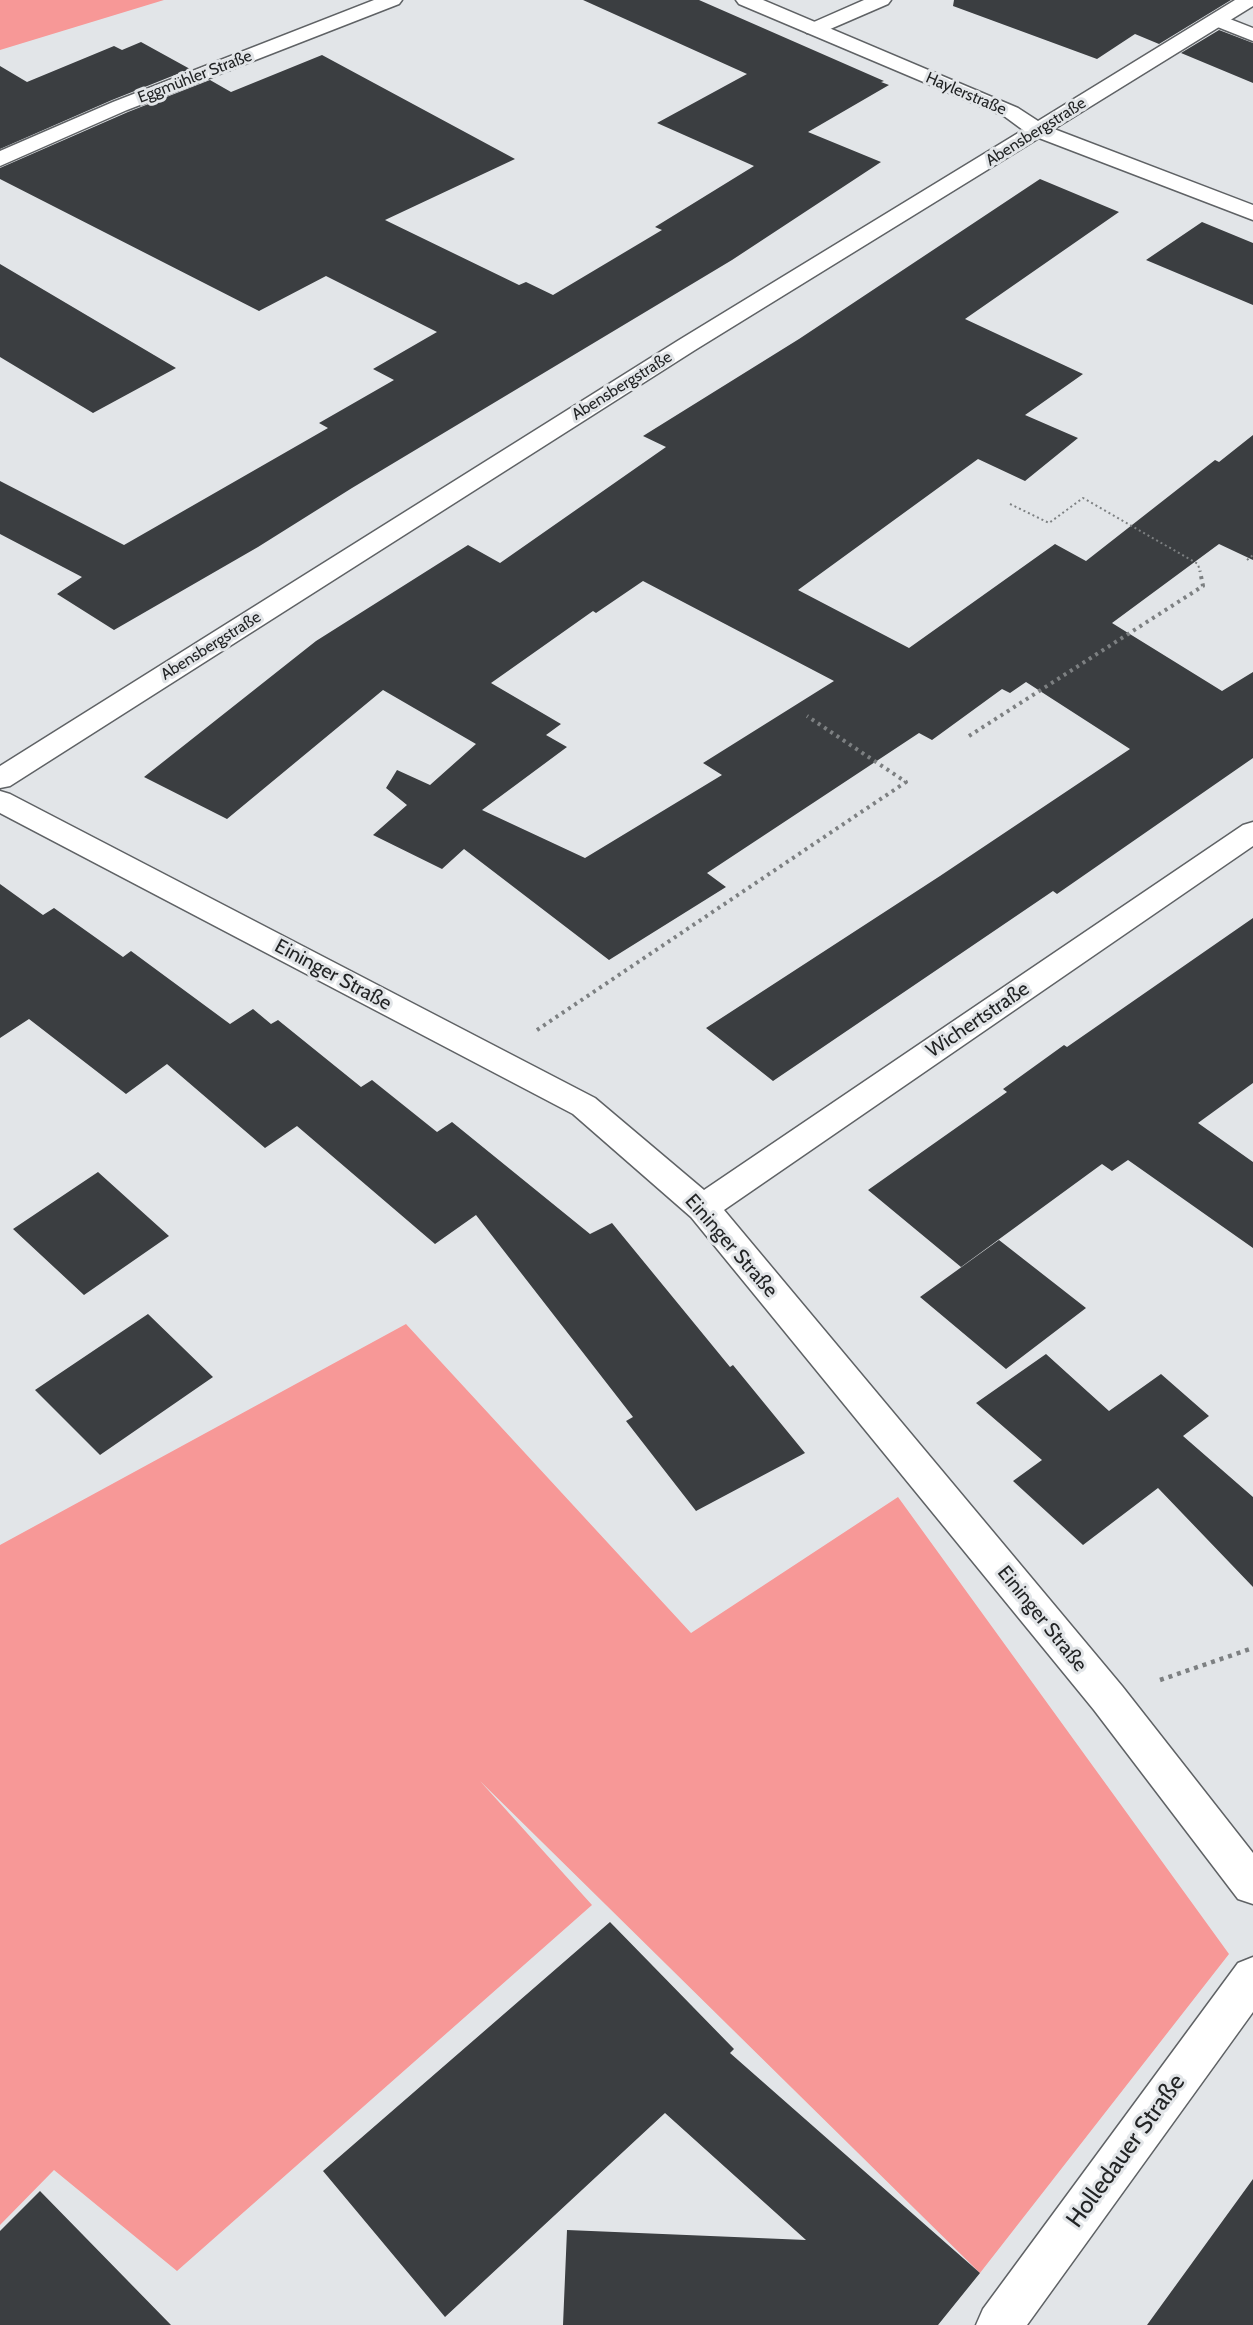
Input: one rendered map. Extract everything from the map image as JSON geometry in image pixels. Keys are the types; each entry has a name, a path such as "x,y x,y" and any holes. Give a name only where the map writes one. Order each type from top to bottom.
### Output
{"street":[{"name":"Eggmühler Straße","path":"0,159 131,102 392,0"},
{"name":"Haylerstraße","path":"746,0 1011,112 1039,131 1253,213"},
{"path":"804,25 842,0"},
{"path":"804,25 881,0"},
{"path":"1240,13 1253,34"},
{"name":"Abensbergstraße","path":"0,779 687,345 1039,131 1240,13"},
{"name":"Eininger Straße","path":"0,801 584,1106 703,1208 1108,1698 1253,1885"},
{"name":"Wichertstraße","path":"703,1208 1253,832"},
{"name":"Holledauer Straße","path":"999,2325 1253,1977"}],"path":[{"path":"969,736 1203,586 1198,564 1083,498 1049,523 1010,504"},
{"path":"1247,560 1253,555"},
{"path":"494,1059 906,782 807,716"},
{"path":"1108,1698 1253,1648"}],"shaded area":[{"path":"0,0 164,0 0,50"},
{"path":"406,1324 691,1633 898,1497 1229,1954 980,2273 480,1781 592,1905 177,2271 54,2170 0,2225 0,1545"}],"building":[{"path":"583,0 699,0 884,81 881,82 889,85 808,132 881,162 732,260 258,547 114,630 57,594 82,577 0,534 0,481 124,545 328,428 319,423 394,380 373,369 437,332 326,276 259,311 0,179 0,168 128,112 210,80 231,92 322,55 515,159 385,220 519,285 526,282 553,295 662,230 655,227 754,166 657,123 747,74"},
{"path":"954,0 1231,0 1159,44 1135,34 1097,59 953,6"},
{"path":"1219,30 1253,43 1253,83 1181,53"},
{"path":"141,42 190,69 0,149 0,66 27,82 114,46 122,50"},
{"path":"1040,179 1119,212 965,319 1083,374 1025,415 1078,438 1025,481 978,459 798,590 909,648 1055,544 1086,561 1215,460 1219,462 1253,435 1253,560 1219,544 1112,623 1222,691 1253,672 1253,758 1057,894 1053,891 773,1081 706,1028 1130,749 1026,682 1010,693 1002,689 932,740 919,733 707,873 726,887 609,960 464,849 442,869 373,835 407,805 386,788 397,770 430,785 476,744 383,690 227,819 144,777 316,641 468,545 500,563 666,447 643,436 799,339","holes":["643,581 834,681 703,763 722,775 585,858 482,810 567,747 546,735 561,724 491,683 593,611 596,613"]},
{"path":"1202,222 1253,243 1253,305 1146,260"},
{"path":"0,264 176,368 93,413 0,357"},
{"path":"0,884 43,915 54,908 123,957 131,951 230,1024 253,1009 271,1024 278,1020 361,1087 372,1080 437,1132 452,1122 590,1234 612,1223 730,1367 733,1365 805,1453 696,1511 626,1421 633,1417 476,1215 435,1244 297,1126 265,1148 167,1064 126,1094 29,1019 0,1038"},
{"path":"1253,918 1253,1083 1198,1123 1253,1162 1253,1248 1128,1160 1112,1171 1102,1164 961,1267 868,1190 1007,1092 1003,1089 1064,1045 1067,1047"},
{"path":"98,1172 169,1236 84,1295 13,1229"},
{"path":"999,1240 1086,1308 1006,1369 920,1297"},
{"path":"148,1314 213,1377 100,1455 35,1390"},
{"path":"1046,1354 1109,1411 1161,1374 1209,1416 1183,1436 1253,1497 1253,1587 1158,1488 1083,1545 1013,1481 1042,1460 976,1403"},
{"path":"610,1922 734,2049 730,2053 980,2273 938,2325 563,2325 567,2230 806,2240 665,2113 445,2317 323,2171"},
{"path":"1253,2179 1253,2325 1147,2325"},
{"path":"40,2191 171,2325 0,2325 0,2231"}]}
